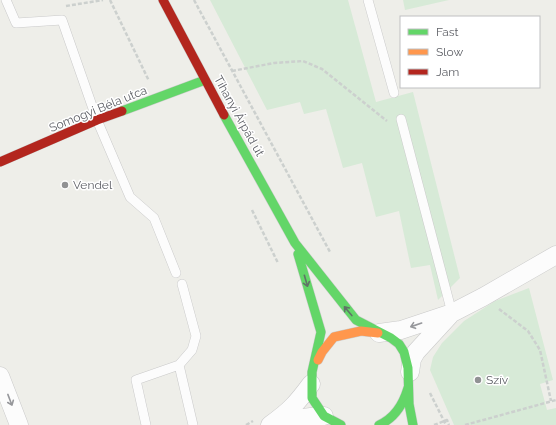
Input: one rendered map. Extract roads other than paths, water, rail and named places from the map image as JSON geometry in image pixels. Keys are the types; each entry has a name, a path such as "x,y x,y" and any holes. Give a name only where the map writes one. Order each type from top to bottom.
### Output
{"street":[{"name":"Tihanyi Árpád út","path":"163,0 205,80 295,243 356,320 363,326 391,338 401,347 409,363 409,404 413,425"},
{"name":"Somogyi Béla utca","path":"0,162 97,120 205,80"},
{"name":"Tihanyi Árpád út","path":"295,243 320,332 317,354 311,378 312,398 324,416 341,425"},
{"path":"379,333 401,330 452,313 556,255"},
{"path":"379,425 393,418 405,401 412,359 416,352 452,313"},
{"name":"Tihanyi Árpád út","path":"311,378 322,352 334,337 361,331 379,333"},
{"path":"0,376 19,425"},
{"path":"270,425 297,404 311,378"},
{"path":"280,425 288,421 324,416"}],"lane":[{"path":"6,0 16,23 62,20 97,120 130,197 154,218 176,273"},
{"path":"368,0 394,93"},
{"path":"401,119 452,313"},
{"path":"146,425 136,380 179,364 192,350 196,336 182,284"},
{"path":"179,364 192,425"}],"place":[{"name":"Vendel","path":"65,185"},
{"name":"Szív","path":"478,380"}]}
